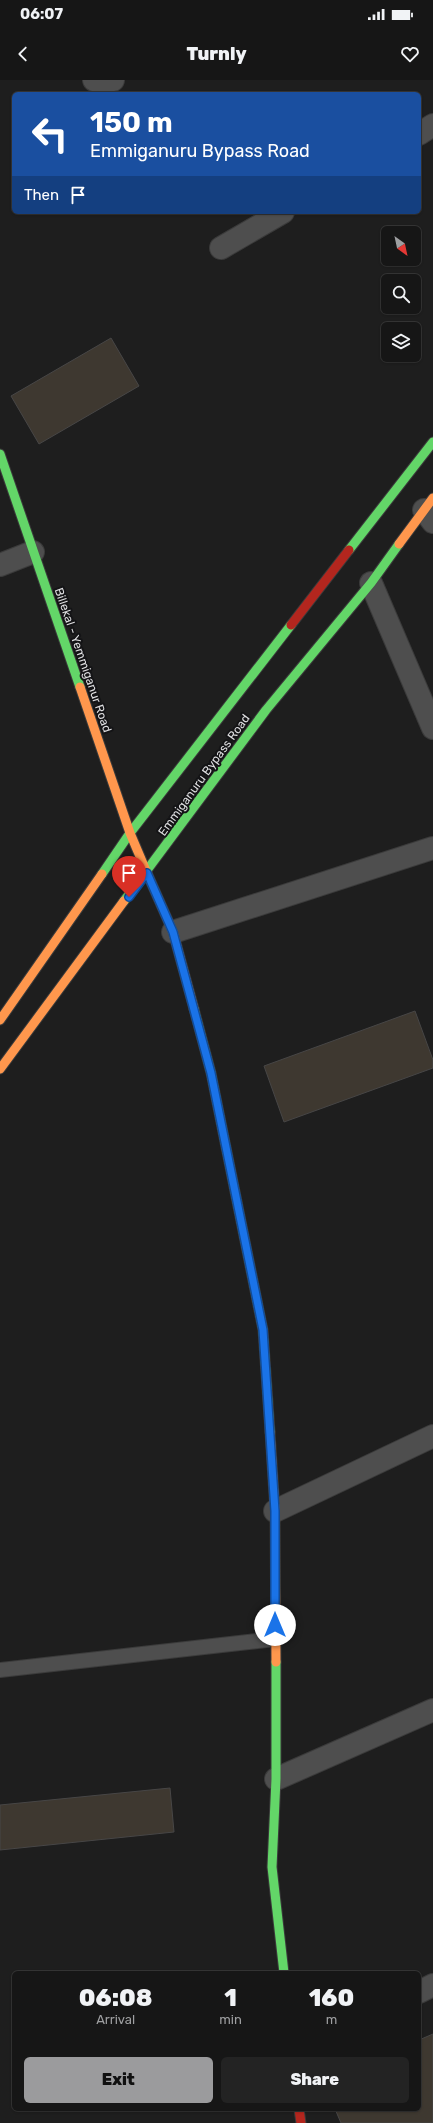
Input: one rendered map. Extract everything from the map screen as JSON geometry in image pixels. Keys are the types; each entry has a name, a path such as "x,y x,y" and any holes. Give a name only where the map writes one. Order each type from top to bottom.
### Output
{"main road":[{"path":"0,1020 130,833 433,442"},
{"name":"Billekal - Yemmiganur Road","path":"0,454 130,833 173,932 211,1073 263,1330 275,1511 276,1779 272,1867 284,1971"},
{"name":"Emmiganuru Bypass Road","path":"0,1069 147,873 266,710 430,510"},
{"path":"299,2111 301,2123"}],"street":[{"path":"94,80 102,83 113,80"},
{"path":"421,133 433,125"},
{"path":"221,248 280,214"},
{"path":"0,565 33,552"},
{"path":"371,582 433,728"},
{"path":"173,932 433,848"},
{"path":"275,1511 433,1436"},
{"path":"276,1779 433,1710"},
{"path":"421,1991 433,1985"}],"lane":[{"path":"0,1670 275,1639"}],"building":[{"path":"111,338 139,386 39,444 11,396"},
{"path":"415,1011 433,1060 433,1068 284,1122 264,1066"},
{"path":"170,1788 174,1832 0,1850 0,1805"},
{"path":"433,2034 433,2123 341,2123 336,2111 421,2111 421,2039"}],"traffic: fast":[{"path":"349,550 433,442"},
{"path":"0,454 80,687"},
{"path":"124,901 266,710 371,583 399,544"},
{"path":"102,874 130,833 291,625"},
{"path":"194,1009 211,1073 263,1330 270,1432"},
{"path":"276,1662 276,1779 272,1867 284,1971"}],"traffic: slow":[{"path":"399,544 433,498"},
{"path":"80,687 130,833 147,873"},
{"path":"147,873 173,932 194,1009"},
{"path":"0,1020 102,874"},
{"path":"0,1069 124,901"},
{"path":"270,1432 275,1511 276,1662"}],"traffic: jam":[{"path":"291,625 349,550"},
{"path":"299,2111 301,2123"}],"route":[{"path":"129,897 147,873 173,932 211,1073 260,1315 263,1330 275,1511 275,1625"}]}
